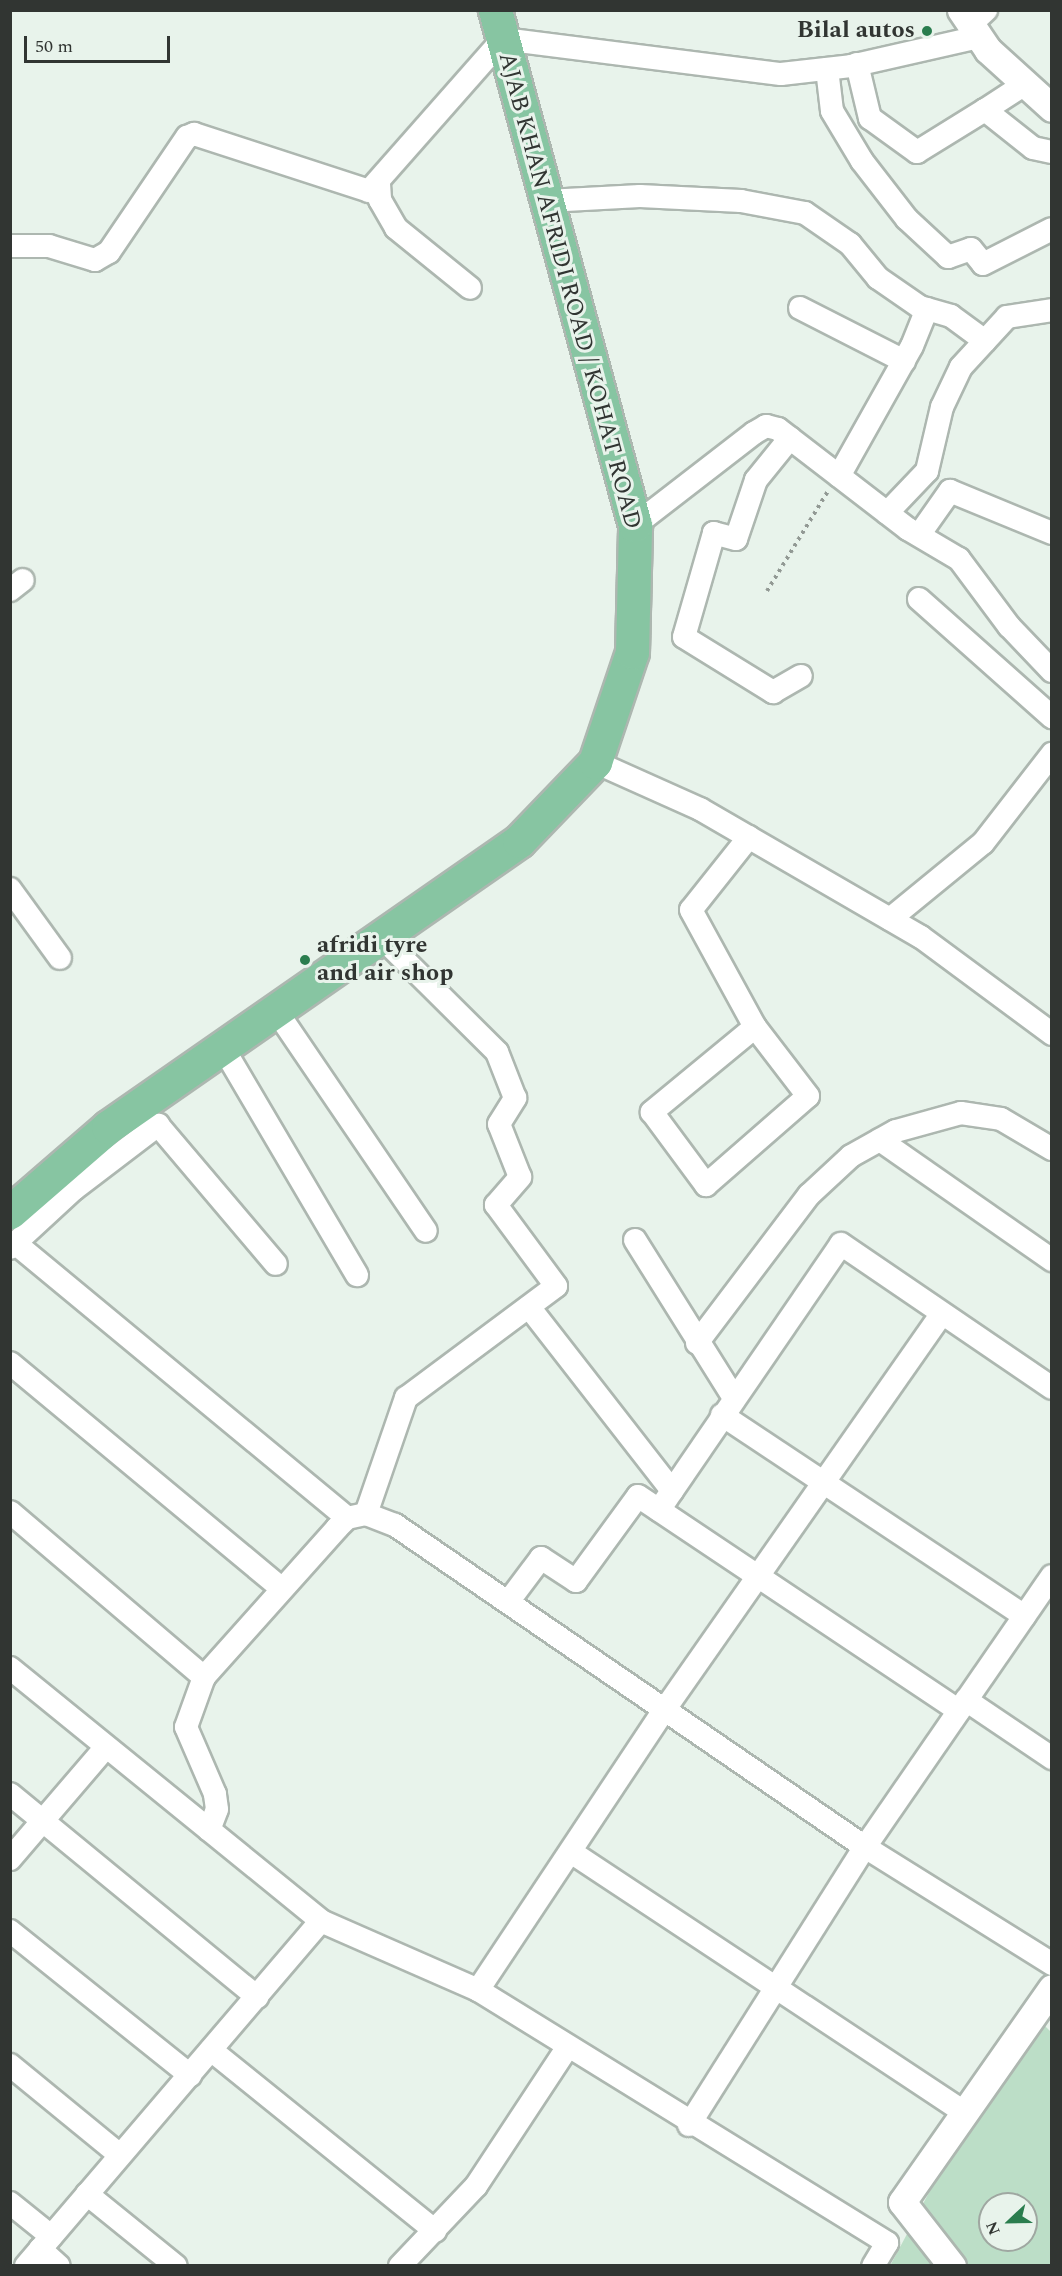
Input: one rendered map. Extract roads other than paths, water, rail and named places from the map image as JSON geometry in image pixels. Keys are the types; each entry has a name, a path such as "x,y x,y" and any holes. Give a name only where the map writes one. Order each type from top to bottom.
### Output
{"main road":[{"name":"AJAB KHAN AFRIDI ROAD / KOHAT ROAD","path":"10,1212 108,1127 519,841 596,762 633,652 635,525 499,25"}],"street":[{"path":"10,246 48,246 94,260 109,252 187,137 194,134 369,192 379,184 499,25 781,74 857,64 974,21 1042,94 985,110 917,152 870,118 857,64"},
{"path":"827,69 832,111 862,161 907,219 948,257 971,249 983,264 1052,229"},
{"path":"985,110 1033,148 1052,152"},
{"path":"379,184 380,200 396,228 470,288"},
{"path":"547,201 652,196 741,201 805,213 850,244 878,278 927,309 951,316 985,341"},
{"path":"800,308 904,361"},
{"path":"839,476 904,361 927,309"},
{"path":"887,513 927,471 942,407 961,368 1007,318 1052,310"},
{"path":"635,525 766,426 790,438 887,513 959,560 1009,626 1052,671"},
{"path":"790,438 756,480 736,539 714,533 684,637 772,692 801,676"},
{"path":"919,535 950,491 1052,533"},
{"path":"919,599 1052,717"},
{"path":"890,919 983,843 1052,754"},
{"path":"596,762 749,837 890,919 1052,1034"},
{"path":"749,837 691,910 755,1027 808,1096 706,1185 652,1112 755,1027"},
{"path":"10,889 60,957"},
{"path":"209,1830 217,1809 215,1794 186,1727 204,1677 281,1588 356,1516 406,1398 556,1286 496,1205 520,1177 499,1124 515,1098 497,1052 380,936"},
{"path":"275,1009 426,1231"},
{"path":"222,1046 357,1275"},
{"path":"697,1343 809,1195 851,1156 880,1140 961,1113 1001,1119 1052,1149"},
{"path":"276,1264 158,1125 74,1189 13,1246 356,1516 395,1525 865,1848 1052,1964"},
{"path":"880,1140 1052,1260"},
{"path":"635,1240 697,1343 728,1406 823,1484 1024,1616"},
{"path":"659,1510 841,1244 1052,1388"},
{"path":"529,1307 672,1491"},
{"path":"478,1990 572,1852 665,1709 942,1314"},
{"path":"10,1363 281,1588"},
{"path":"508,1602 541,1558 576,1581 638,1496 758,1576 1052,1758"},
{"path":"10,1512 204,1677"},
{"path":"689,2124 865,1848 1052,1576"},
{"path":"10,1668 105,1748 321,1921 478,1990 689,2124 887,2243 873,2265"},
{"path":"10,1859 105,1748"},
{"path":"10,1794 256,1997"},
{"path":"572,1852 774,1990 964,2112"},
{"path":"39,2250 321,1921"},
{"path":"10,1931 190,2075"},
{"path":"952,2265 902,2202 1052,1988"},
{"path":"400,2265 476,2186 567,2048"},
{"path":"211,2050 435,2231"},
{"path":"10,2065 120,2155"},
{"path":"87,2194 176,2265"},
{"path":"10,2203 39,2250 59,2265"}],"place":[{"name":"Bilal autos","path":"927,31"},
{"name":"afridi tyre and air shop","path":"305,960"}]}
